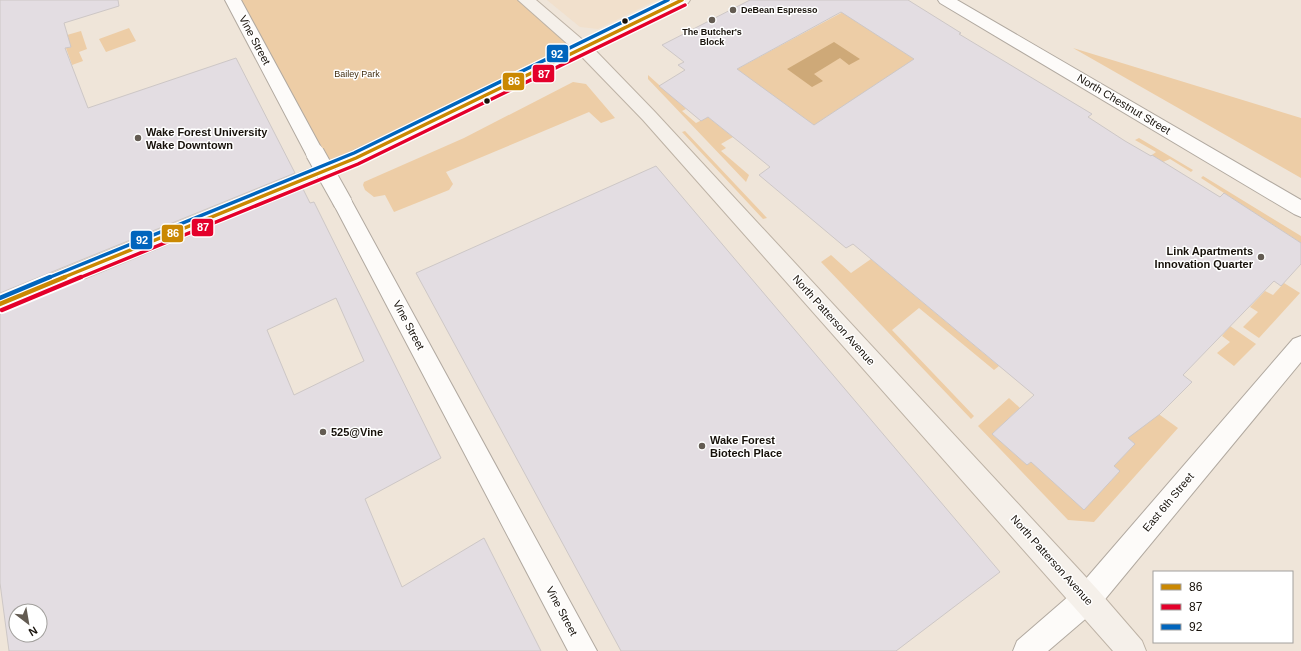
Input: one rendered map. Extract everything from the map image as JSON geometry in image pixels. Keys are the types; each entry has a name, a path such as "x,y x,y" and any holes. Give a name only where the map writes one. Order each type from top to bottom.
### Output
{"main road":[{"name":"North Patterson Avenue","path":"526,0 584,49 654,122 1087,599 1132,651"},
{"path":"0,304 356,158 584,49 682,0"}],"street":[{"name":"Vine Street","path":"233,0 583,651"},
{"name":"North Chestnut Street","path":"946,0 1301,209"},
{"name":"East 6th Street","path":"1027,651 1087,599 1301,346"}],"shaded area":[{"path":"547,0 657,0 598,29 580,27"},
{"path":"834,42 860,59 849,65 840,58 814,74 823,81 812,87 787,69"}],"green space":[{"name":"Bailey Park","path":"234,0 526,0 584,49 325,171"},
{"path":"843,12 920,63 812,130 737,69"},
{"path":"129,28 136,41 106,52 99,39"},
{"path":"81,31 87,49 79,52 83,61 72,65 66,48 71,47 67,35"},
{"path":"1073,48 1301,118 1301,178"},
{"path":"648,75 686,109 682,111 696,123 708,117 733,137 721,144 726,148 721,151 749,175 746,182 648,79"},
{"path":"573,82 586,84 615,118 601,123 589,112 446,172 453,184 449,190 394,212 385,195 374,197 365,190 363,185 364,182 464,138"},
{"path":"685,131 767,218 763,219 682,132"},
{"path":"1139,138 1193,170 1191,172 1170,159 1163,162 1152,155 1156,152 1135,140"},
{"path":"1203,176 1301,236 1301,243 1201,178"},
{"path":"831,255 851,273 871,259 999,366 994,370 919,308 892,330 974,416 971,419 821,262"},
{"path":"1284,283 1300,293 1259,338 1243,327 1258,312 1250,307 1265,291 1273,295"},
{"path":"1230,326 1256,344 1234,366 1217,353 1230,342 1222,336"},
{"path":"1009,398 1020,408 992,434 1027,465 1036,457 1044,474 1084,509 1120,471 1114,466 1135,444 1116,428 1142,402 1178,428 1094,522 1068,520 978,426"}],"building":[{"name":"Wake Forest University Wake Downtown","path":"0,0 118,0 119,6 64,23 71,47 65,48 88,108 236,58 295,173 0,293"},
{"path":"750,0 908,0 961,33 959,34 1092,114 1088,117 1125,141 1151,156 1152,155 1220,197 1224,193 1301,243 1301,264 1281,286 1274,281 1183,375 1192,382 1160,414 1128,438 1135,444 1114,466 1120,471 1084,510 1031,462 1027,465 992,434 1034,395 853,244 846,248 759,175 770,167 708,117 701,121 659,86 685,70 678,65 684,62 662,45","holes":["841,12 914,59 814,125 737,69"]},
{"name":"Wake Forest Biotech Place","path":"656,166 1000,572 896,651 621,651 416,273"},
{"name":"525@Vine","path":"303,189 310,203 314,202 441,458 365,499 402,587 484,538 541,651 9,651 0,583 0,314","holes":["336,298 364,361 294,395 267,330"]}],"transit line":[{"name":"92","path":"0,298 354,153 668,0"},
{"name":"86","path":"0,304 356,158 682,0"},
{"name":"87","path":"2,310 358,164 685,5"}],"place":[{"name":"DeBean Espresso","path":"733,10"},
{"name":"The Butcher's Block","path":"712,20"},
{"name":"Wake Forest University Wake Downtown","path":"138,138"},
{"name":"Link Apartments Innovation Quarter","path":"1261,257"},
{"name":"525@Vine","path":"323,432"},
{"name":"Wake Forest Biotech Place","path":"702,446"}]}
